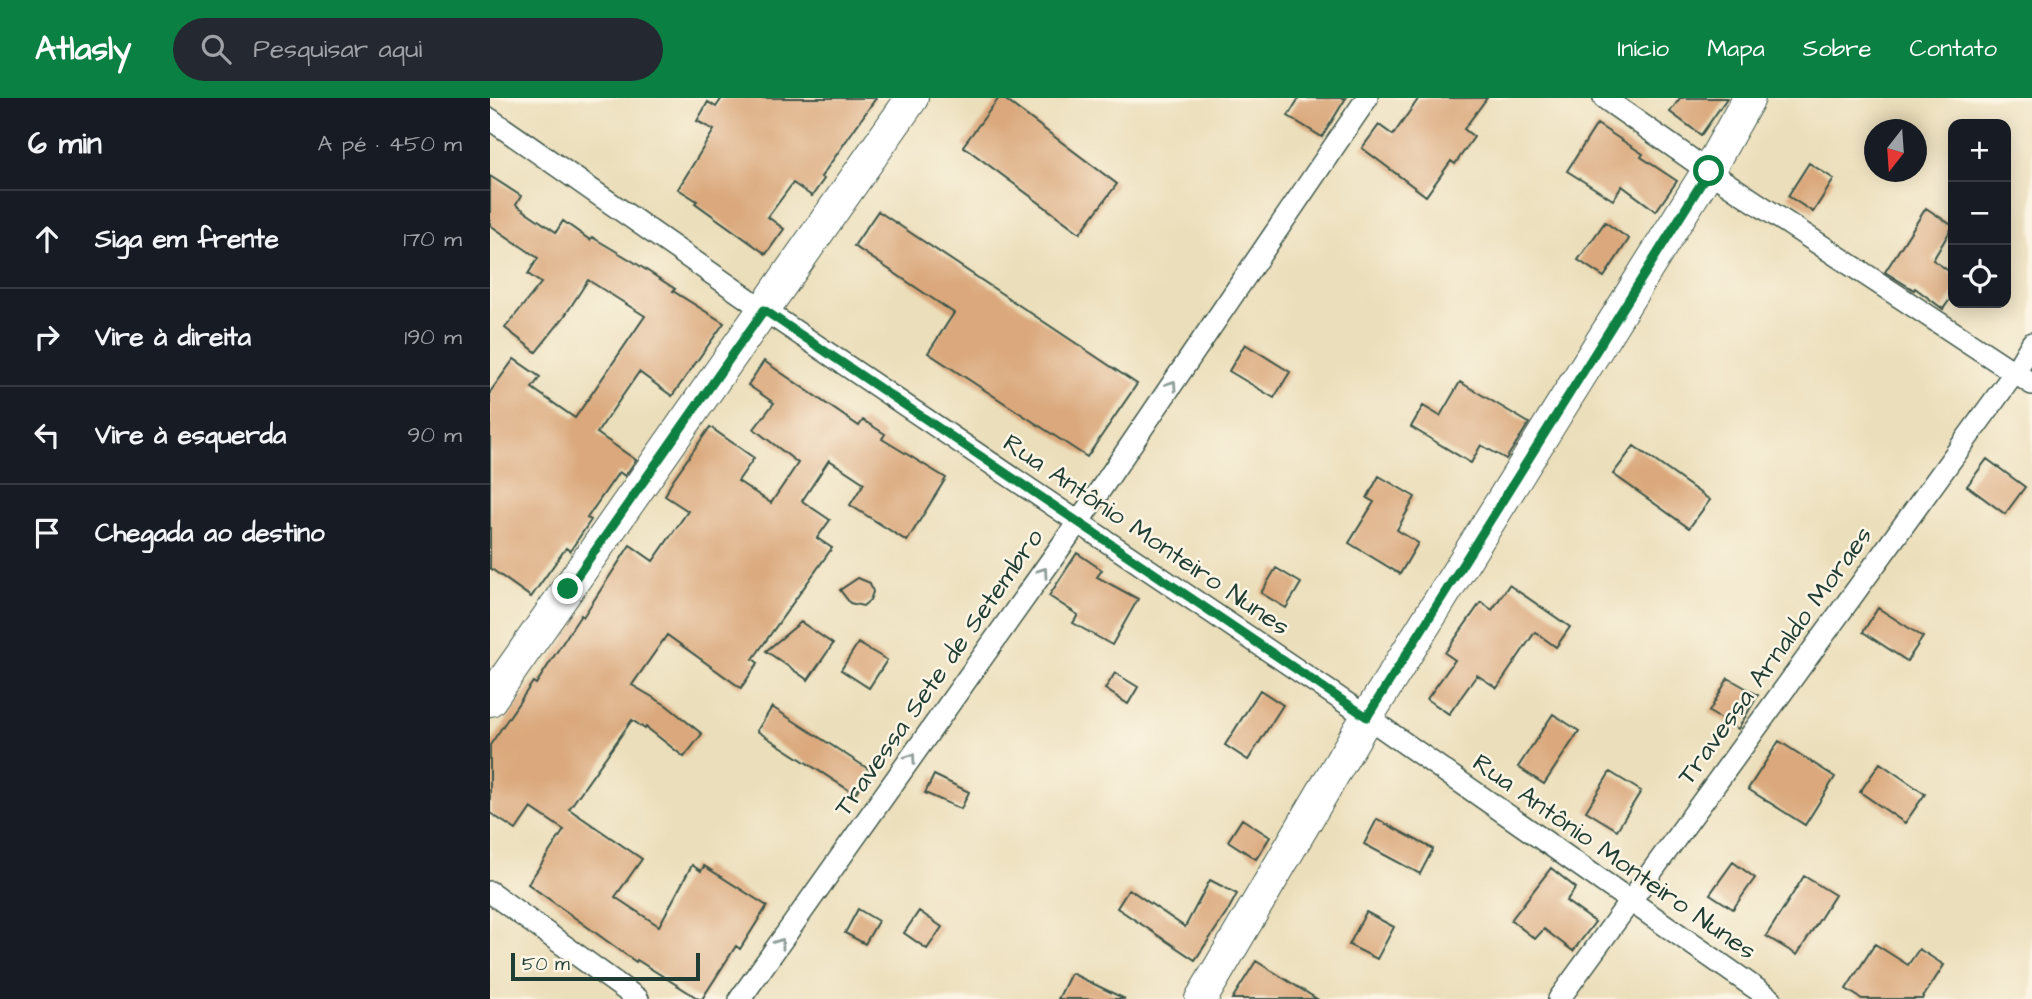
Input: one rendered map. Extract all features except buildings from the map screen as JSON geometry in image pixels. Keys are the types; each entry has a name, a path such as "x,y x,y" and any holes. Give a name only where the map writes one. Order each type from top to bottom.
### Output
{"main road":[{"path":"490,700 912,98"},
{"path":"1200,999 1367,717 1709,171 1749,98"}],"street":[{"name":"Travessa Sete de Setembro","path":"740,999 1079,521 1367,98"},
{"path":"1604,98 1709,171 2023,378"},
{"name":"Rua Antônio Monteiro Nunes","path":"490,119 764,310 1367,717 1771,999"},
{"name":"Travessa Arnaldo Moraes","path":"1559,999 2023,378 2032,343"},
{"path":"490,892 638,999"}],"route":[{"path":"568,589 764,310 1367,717 1709,171"}]}
